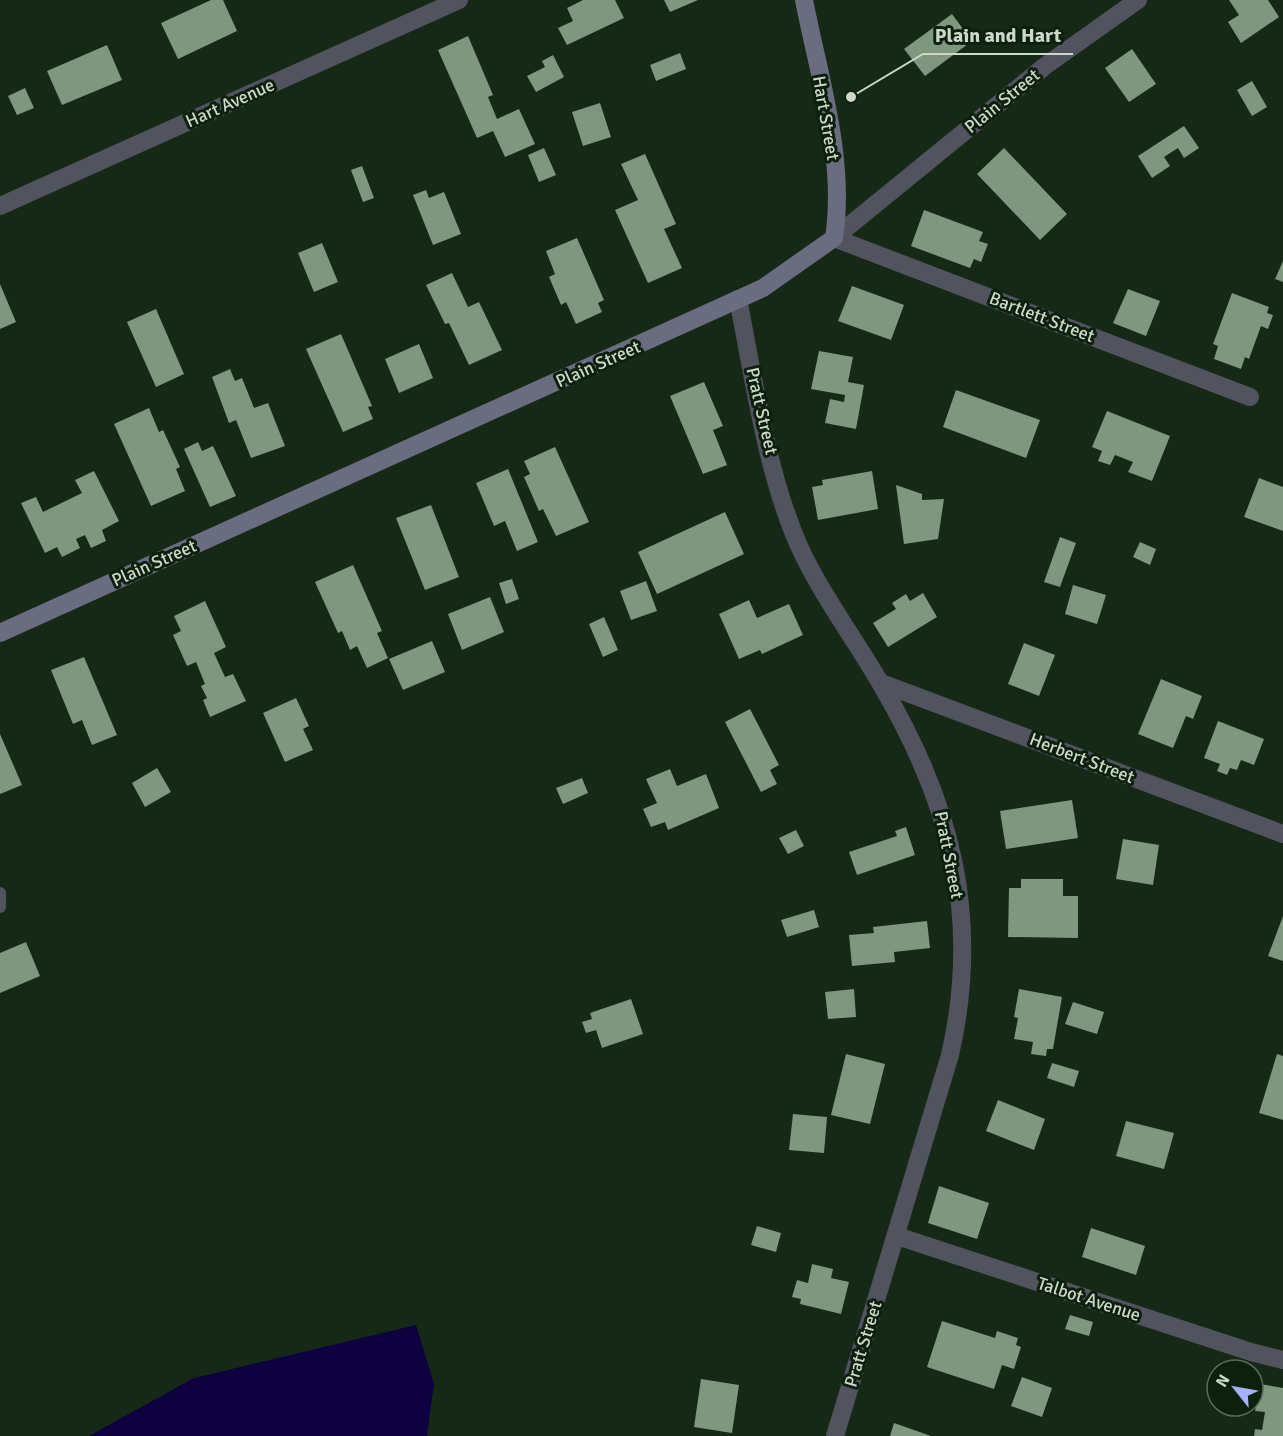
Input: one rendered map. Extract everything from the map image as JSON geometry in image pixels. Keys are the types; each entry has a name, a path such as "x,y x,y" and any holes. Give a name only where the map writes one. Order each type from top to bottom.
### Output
{"main road":[{"name":"Hart Street","path":"804,0 835,165 839,203 834,238"},
{"name":"Plain Street","path":"0,633 738,299 783,276 834,238"}],"street":[{"name":"Hart Avenue","path":"0,206 459,0"},
{"name":"Plain Street","path":"834,238 1045,66 1138,0"},
{"name":"Bartlett Street","path":"834,238 1250,397"},
{"name":"Pratt Street","path":"738,299 761,411 791,524 828,601 881,683 916,747 941,809 959,895 962,948 960,1002 951,1055 835,1436"},
{"name":"Herbert Street","path":"881,683 1283,834"},
{"name":"Talbot Avenue","path":"897,1236 1283,1360"}],"lane":[{"path":"0,893 0,907"}],"shaded area":[{"path":"416,1325 434,1384 427,1436 89,1436 194,1378"}],"building":[{"path":"211,0 223,0 237,31 178,59 161,23"},
{"path":"583,0 615,0 624,18 567,45 558,28 573,21 567,8"},
{"path":"664,0 698,0 670,12"},
{"path":"1229,0 1268,0 1279,17 1241,43 1228,22 1239,15"},
{"path":"952,14 972,41 925,76 904,49"},
{"path":"468,36 493,95 488,97 497,119 519,109 535,144 505,157 493,131 477,138 438,50"},
{"path":"107,45 122,80 62,105 47,71"},
{"path":"1132,49 1156,84 1129,102 1105,68"},
{"path":"680,53 686,69 656,81 650,65"},
{"path":"553,55 564,77 536,92 527,76 545,67 542,61"},
{"path":"1252,81 1267,107 1252,116 1237,90"},
{"path":"25,88 34,108 17,115 8,96"},
{"path":"600,103 611,137 583,146 572,112"},
{"path":"1184,126 1199,148 1184,158 1178,148 1164,157 1170,166 1152,178 1138,156"},
{"path":"544,148 556,175 539,182 528,155"},
{"path":"1004,148 1067,214 1040,240 977,174"},
{"path":"645,154 676,224 664,229 682,268 648,283 615,210 638,200 621,164"},
{"path":"362,166 374,198 363,202 351,170"},
{"path":"426,190 429,198 444,192 461,234 433,245 413,195"},
{"path":"924,210 983,232 979,241 988,244 981,262 974,259 970,268 911,246"},
{"path":"577,238 604,300 598,303 602,312 576,324 566,302 561,305 549,277 555,274 546,251"},
{"path":"322,243 338,282 314,292 298,253"},
{"path":"1283,261 1283,282 1275,279"},
{"path":"452,273 468,307 479,302 502,350 469,365 449,323 445,324 426,285"},
{"path":"0,284 16,322 0,329"},
{"path":"852,286 904,305 891,340 838,321"},
{"path":"1128,289 1160,301 1146,336 1113,323"},
{"path":"1232,293 1269,307 1267,313 1273,315 1268,329 1261,326 1249,359 1245,357 1241,369 1214,359 1218,346 1213,344"},
{"path":"156,309 184,374 156,387 127,322"},
{"path":"341,334 372,406 368,407 373,419 343,432 306,349"},
{"path":"419,344 433,378 399,393 385,359"},
{"path":"819,351 853,357 848,382 864,385 856,429 825,423 830,399 844,402 845,395 811,389"},
{"path":"230,369 235,381 242,378 254,408 268,403 285,446 251,458 236,420 229,423 212,377"},
{"path":"704,382 723,426 713,430 727,465 703,474 670,396"},
{"path":"956,390 1040,420 1026,458 943,427"},
{"path":"149,408 159,432 163,430 180,467 176,469 185,491 151,506 114,424"},
{"path":"1107,411 1170,436 1152,481 1128,472 1133,462 1115,455 1110,465 1098,461 1102,451 1092,447"},
{"path":"198,442 202,451 213,446 236,496 210,507 184,449"},
{"path":"555,447 589,522 556,536 543,509 539,511 524,477 530,474 524,461"},
{"path":"508,469 538,542 517,551 505,521 494,526 476,483"},
{"path":"94,471 119,521 102,530 106,541 91,548 85,535 76,539 80,548 62,557 57,547 45,553 21,503 36,497 43,512 82,493 75,480"},
{"path":"872,471 878,509 818,520 812,487 823,485 822,480"},
{"path":"1259,478 1283,487 1283,531 1244,517"},
{"path":"896,485 922,494 922,500 944,499 938,539 904,544"},
{"path":"431,505 459,577 425,590 396,518"},
{"path":"725,512 744,554 657,594 638,552"},
{"path":"1060,537 1076,543 1060,587 1044,582"},
{"path":"1140,542 1156,549 1150,565 1133,557"},
{"path":"353,565 382,631 377,633 388,658 367,668 357,646 350,650 342,631 338,633 315,582"},
{"path":"512,579 519,599 506,604 499,583"},
{"path":"646,581 657,611 631,620 620,591"},
{"path":"1073,585 1106,595 1097,624 1065,614"},
{"path":"923,593 937,617 888,647 873,623 896,609 892,603 906,594 910,601"},
{"path":"490,597 504,632 462,650 448,614"},
{"path":"749,600 757,618 789,604 803,635 762,654 760,650 739,659 719,614"},
{"path":"205,601 226,647 214,653 225,677 233,674 246,701 210,717 203,700 207,698 201,686 205,684 196,662 187,666 173,635 181,631 174,616"},
{"path":"604,617 618,650 603,657 589,624"},
{"path":"432,641 445,672 403,690 389,659"},
{"path":"1024,643 1055,655 1039,696 1008,684"},
{"path":"84,657 117,735 92,745 82,720 73,724 51,670"},
{"path":"1161,679 1202,696 1193,719 1186,716 1173,748 1138,734"},
{"path":"296,698 309,726 303,729 313,750 285,762 263,713"},
{"path":"750,709 779,765 770,770 777,784 761,792 725,722"},
{"path":"1218,721 1264,739 1254,765 1241,760 1237,770 1230,768 1227,775 1217,771 1220,764 1204,758"},
{"path":"0,734 22,785 0,794"},
{"path":"157,768 171,792 145,807 132,783"},
{"path":"670,769 677,786 706,774 719,808 668,830 665,822 651,827 643,809 657,803 646,779"},
{"path":"582,778 588,793 563,804 556,788"},
{"path":"1072,800 1078,838 1006,849 1000,811"},
{"path":"906,827 915,855 857,875 849,852 897,836 895,831"},
{"path":"796,830 804,846 788,854 779,838"},
{"path":"1123,839 1159,845 1153,885 1116,879"},
{"path":"1021,879 1063,879 1063,896 1078,896 1078,938 1008,937 1009,888 1021,888"},
{"path":"814,910 819,927 787,937 781,920"},
{"path":"1283,916 1283,961 1268,956"},
{"path":"927,921 930,948 894,952 895,962 852,966 849,935 874,933 873,927"},
{"path":"26,942 40,976 0,993 0,953"},
{"path":"854,989 856,1017 828,1019 825,992"},
{"path":"1019,989 1062,997 1053,1049 1047,1049 1046,1056 1031,1054 1033,1042 1014,1039 1018,1018 1014,1017"},
{"path":"631,999 643,1034 602,1048 596,1030 586,1033 582,1022 592,1019 590,1013"},
{"path":"1073,1002 1104,1012 1097,1034 1065,1024"},
{"path":"846,1054 885,1064 870,1124 831,1115"},
{"path":"1277,1054 1283,1056 1283,1120 1259,1113"},
{"path":"1052,1063 1079,1071 1074,1087 1047,1078"},
{"path":"998,1100 1045,1119 1034,1150 986,1131"},
{"path":"793,1114 827,1117 824,1153 789,1150"},
{"path":"1126,1121 1174,1133 1164,1169 1116,1156"},
{"path":"939,1186 989,1203 977,1239 928,1223"},
{"path":"757,1226 781,1233 776,1252 751,1245"},
{"path":"1091,1228 1145,1246 1136,1275 1082,1257"},
{"path":"812,1264 833,1269 831,1278 849,1282 841,1314 800,1304 801,1299 792,1297 797,1280 808,1283"},
{"path":"1070,1315 1093,1322 1089,1336 1065,1329"},
{"path":"942,1321 995,1338 997,1331 1018,1338 1016,1345 1021,1347 1014,1369 1002,1365 994,1389 927,1367"},
{"path":"1022,1377 1052,1388 1042,1417 1011,1406"},
{"path":"701,1379 739,1385 732,1433 694,1427"},
{"path":"1265,1385 1283,1388 1283,1436 1254,1436 1255,1429 1262,1430 1265,1418"},
{"path":"894,1423 931,1436 890,1436"}],"place":[{"name":"Plain and Hart","path":"851,97"}]}
